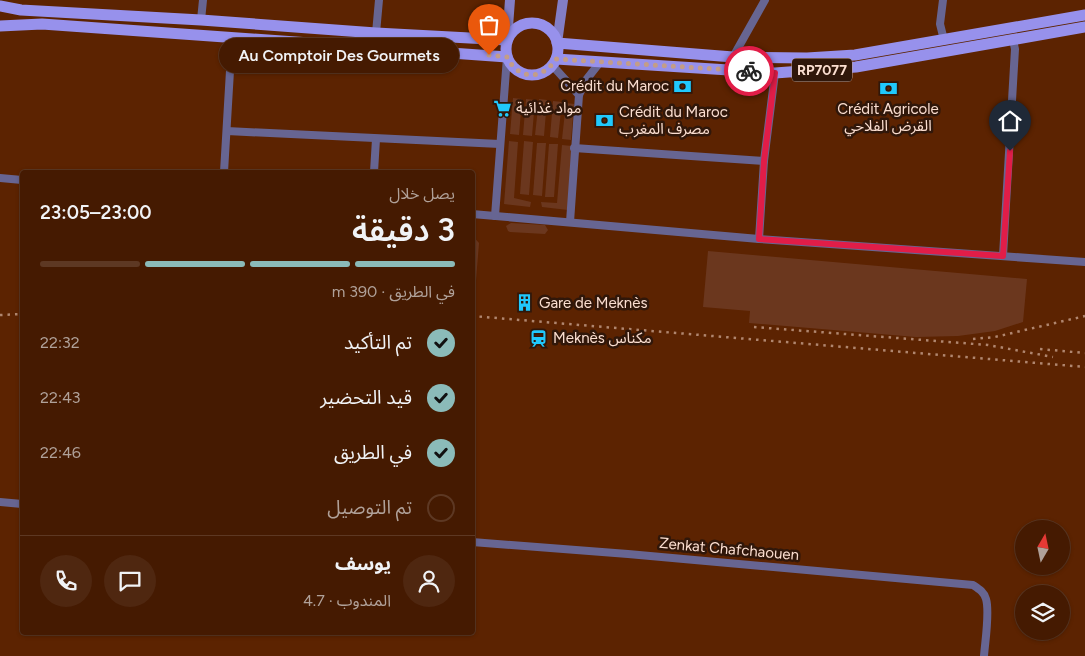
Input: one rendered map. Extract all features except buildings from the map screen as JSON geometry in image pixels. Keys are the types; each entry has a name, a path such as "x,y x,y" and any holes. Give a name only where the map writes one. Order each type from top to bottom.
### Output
{"main road":[{"path":"0,26 42,24 507,57 510,0"},
{"path":"554,62 562,0"},
{"path":"0,6 21,10 201,20 376,34 507,40"},
{"name":"RP7077","path":"557,43 733,57 807,58 855,55 1085,15"},
{"path":"507,40 518,28 525,24 533,24 541,25 548,29 557,43"},
{"name":"RP7077","path":"507,57 510,64 516,70 523,74 531,75 546,71 554,62 601,61 775,73 856,66 1085,27"}],"street":[{"path":"201,20 202,0"},
{"path":"376,34 379,0"},
{"path":"733,57 765,0"},
{"path":"942,0 940,24 944,40"},
{"path":"224,170 232,37"},
{"path":"1003,256 1015,59 1015,49 1012,40"},
{"path":"495,216 507,57"},
{"path":"570,222 579,95 586,80 601,61"},
{"path":"554,62 579,95"},
{"path":"759,239 764,161 775,73"},
{"path":"227,131 500,144"},
{"path":"374,170 376,139"},
{"path":"574,148 764,161"},
{"path":"0,178 20,180"},
{"path":"475,214 759,239 1085,262"},
{"path":"0,502 20,504"},
{"name":"Zenkat Chafchaouen","path":"475,542 973,585 986,598 984,656"}],"shaded area":[{"path":"513,98 522,99 519,135 510,134"},
{"path":"526,99 535,100 532,136 523,135"},
{"path":"539,99 547,100 544,136 535,135"},
{"path":"553,101 562,102 558,138 550,137"},
{"path":"566,103 574,104 571,140 562,139"},
{"path":"509,141 518,142 514,198 531,202 530,207 504,204"},
{"path":"524,141 533,142 529,195 520,194"},
{"path":"537,143 546,143 542,196 533,195"},
{"path":"549,144 558,144 554,197 545,197"},
{"path":"562,145 572,146 568,210 542,207 541,202 557,203"},
{"path":"511,223 545,225 548,230 545,234 510,232 506,226"},
{"path":"475,238 479,243 475,293"},
{"path":"708,251 1027,279 1023,322 995,331 958,336 916,337 749,323 750,311 703,307"}],"railway":[{"path":"0,315 20,314"},
{"path":"475,316 1085,367"},
{"path":"973,339 995,337 1085,316"},
{"path":"754,327 988,345 1053,357"},
{"path":"1040,349 1085,353"}],"way so far":[{"path":"489,55 507,57 510,64 516,70 523,74 531,75 546,71 556,59 749,71"}],"place":[{"name":"Au Comptoir Des Gourmets","path":"489,55"},
{"name":"Crédit du Maroc","path":"683,86"},
{"name":"Crédit Agricole القرض الفلاحي","path":"888,88"},
{"name":"مواد غذائية","path":"502,108"},
{"name":"Crédit du Maroc مصرف المغرب","path":"605,121"},
{"name":"Gare de Meknès","path":"525,303"},
{"name":"Meknès مكناس","path":"539,338"}],"route":[{"path":"749,71 775,73 764,161 759,239 1003,256 1010,151"}]}
